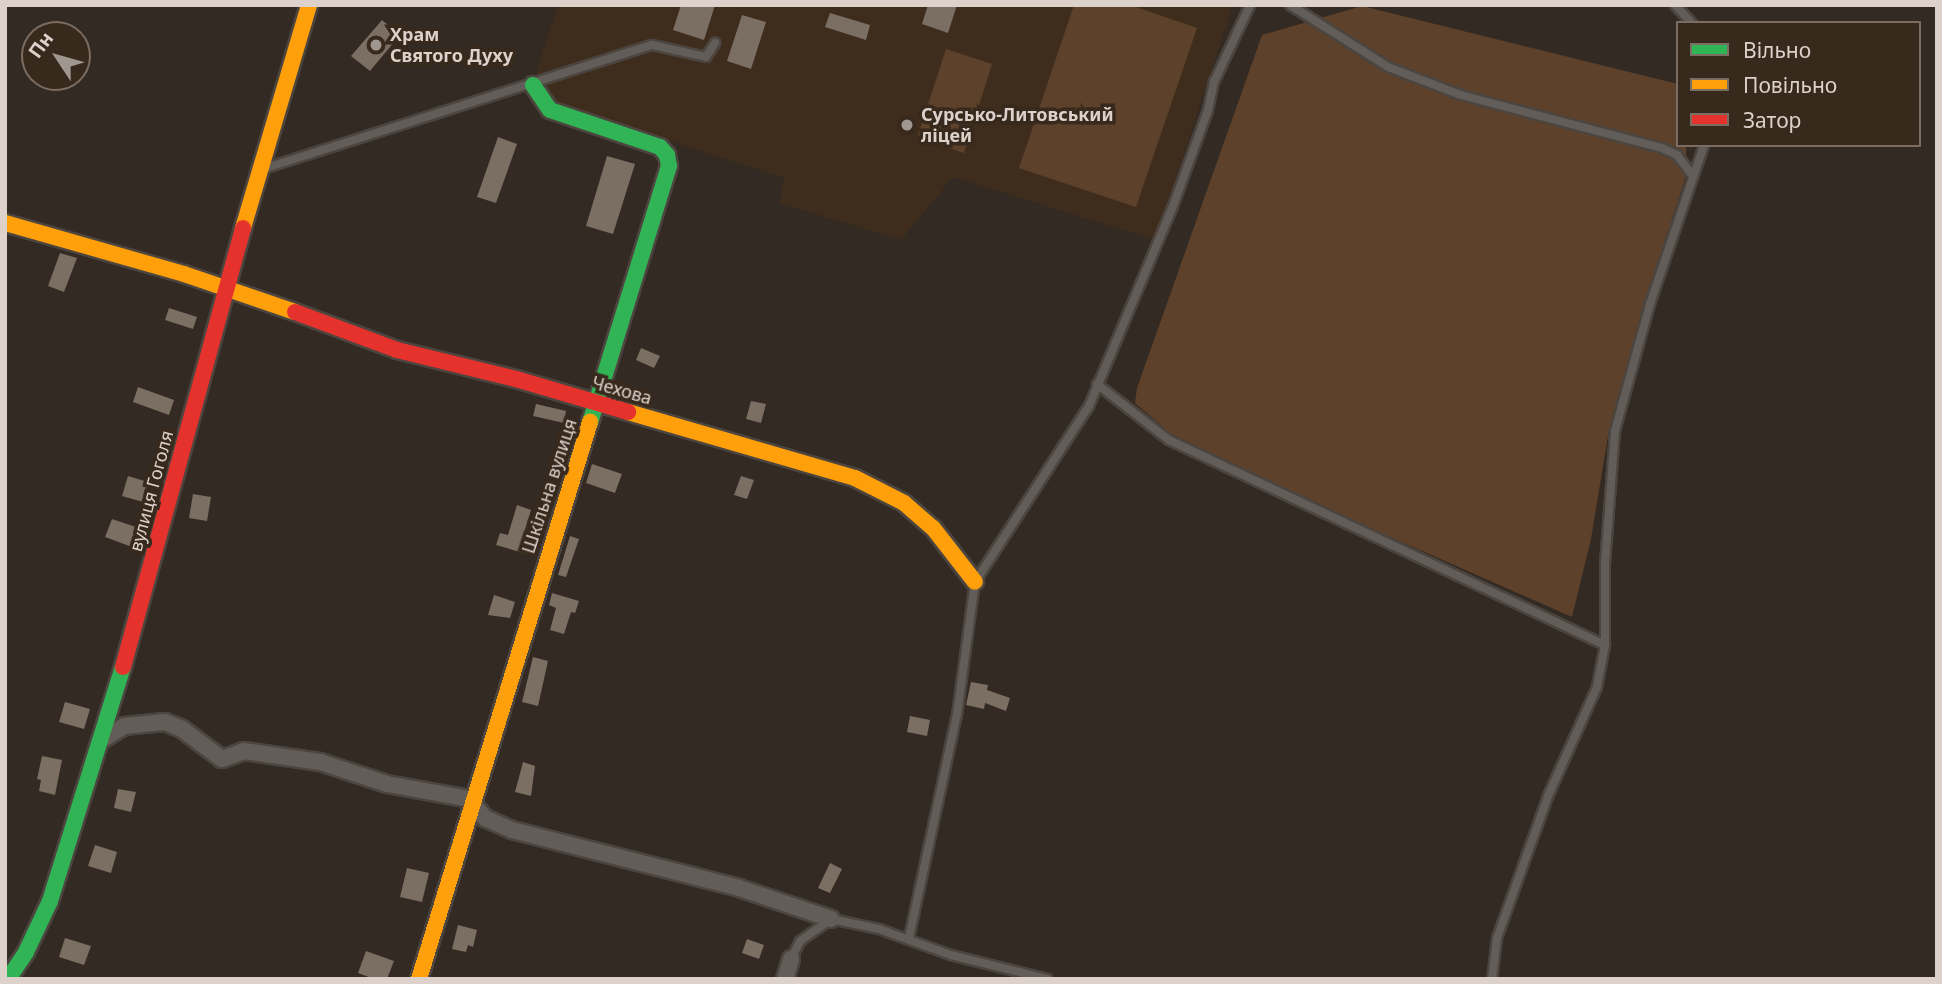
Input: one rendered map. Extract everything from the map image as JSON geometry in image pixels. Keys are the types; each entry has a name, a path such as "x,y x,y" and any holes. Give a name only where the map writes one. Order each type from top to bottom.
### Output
{"street":[{"name":"вулиця Гоголя","path":"8,979 26,952 50,901 100,741 129,647 225,290 309,5"},
{"name":"Шкільна вулиця","path":"419,979 669,161 664,150 655,144 550,110 533,85"},
{"name":"Чехова","path":"5,223 184,274 346,329 397,350 516,379 855,478 904,503 933,528 975,582"},
{"path":"100,741 124,726 165,722 182,729 222,759 244,751 320,761 378,782 475,802 485,818 512,830 739,888 831,919"},
{"path":"785,979 791,959"}],"lane":[{"path":"909,938 957,715 975,582 1089,407 1137,296 1208,110 1214,82 1250,5"},
{"path":"1290,5 1388,67 1461,96 1662,148 1677,155 1692,175"},
{"path":"1675,5 1690,21"},
{"path":"260,170 652,45 706,57 715,43"},
{"path":"1492,979 1497,938 1548,796 1597,687 1605,645 1605,564 1615,431 1650,304 1703,147"},
{"path":"1097,384 1169,440 1605,645"},
{"path":"791,959 800,941 831,919 909,938 951,955 1047,979"}],"shaded area":[{"name":"Сурсько-Литовський ліцей","path":"558,5 1233,5 1156,240 953,177 901,240 780,203 784,178 557,104 536,73"},
{"path":"1074,5 1130,5 1197,28 1136,207 1019,168"},
{"path":"1362,6 1676,84 1676,147 1686,147 1686,176 1644,305 1609,430 1591,539 1572,617 1311,502 1170,433 1135,403 1137,388 1262,35"},
{"path":"946,49 992,64 964,153 917,138"}],"building":[{"path":"681,5 715,5 704,40 673,30"},
{"path":"928,5 957,5 948,33 922,24"},
{"path":"830,13 870,25 866,40 825,27"},
{"path":"742,15 766,22 751,69 727,61"},
{"name":"Храм Святого Духу","path":"382,20 400,35 370,71 351,56"},
{"path":"498,137 517,144 496,203 477,197"},
{"path":"607,156 635,164 613,234 586,226"},
{"path":"60,253 77,258 64,292 48,286"},
{"path":"169,308 197,317 193,329 165,320"},
{"path":"641,348 660,356 654,368 636,360"},
{"path":"138,387 174,400 169,415 133,402"},
{"path":"751,401 766,404 761,423 746,419"},
{"path":"536,404 566,411 564,423 533,416"},
{"path":"592,464 622,474 615,493 586,483"},
{"path":"128,476 148,482 143,502 122,496"},
{"path":"741,476 754,480 747,499 734,495"},
{"path":"193,494 211,497 207,521 189,518"},
{"path":"517,505 531,510 522,539 531,542 527,554 496,545 500,533 508,535"},
{"path":"112,519 139,528 132,547 105,537"},
{"path":"570,536 579,539 566,577 558,575"},
{"path":"552,593 579,601 575,613 571,612 564,634 550,630 556,608 549,605"},
{"path":"494,595 515,602 510,618 488,615"},
{"path":"533,657 548,661 538,706 522,702"},
{"path":"971,682 988,685 987,690 1010,698 1006,711 985,703 984,709 966,705"},
{"path":"65,702 90,709 84,729 59,722"},
{"path":"910,716 930,720 927,736 907,732"},
{"path":"42,756 62,760 55,795 39,791 41,780 37,779"},
{"path":"523,762 535,766 531,796 515,792"},
{"path":"118,789 136,792 131,812 114,808"},
{"path":"95,845 117,852 111,873 88,866"},
{"path":"830,863 842,869 830,893 818,888"},
{"path":"407,868 429,873 422,902 400,897"},
{"path":"458,925 477,930 473,947 468,945 466,952 452,949"},
{"path":"65,938 91,946 84,965 59,957"},
{"path":"747,939 764,945 759,959 742,953"},
{"path":"366,951 394,961 387,979 374,979 358,973"}],"traffic: fast":[{"path":"533,85 550,110 660,147 667,155 669,166 590,422"},
{"path":"8,979 26,952 50,901 123,667"}],"traffic: slow":[{"path":"243,228 309,5"},
{"path":"5,223 184,274 295,312"},
{"path":"628,412 855,478 904,503 933,528 975,582"},
{"path":"419,979 590,422"}],"traffic: jam":[{"path":"123,667 243,228"},
{"path":"295,312 397,350 516,379 628,412"}],"place":[{"name":"Храм Святого Духу","path":"376,45"},
{"name":"Сурсько-Литовський ліцей","path":"907,125"}]}
